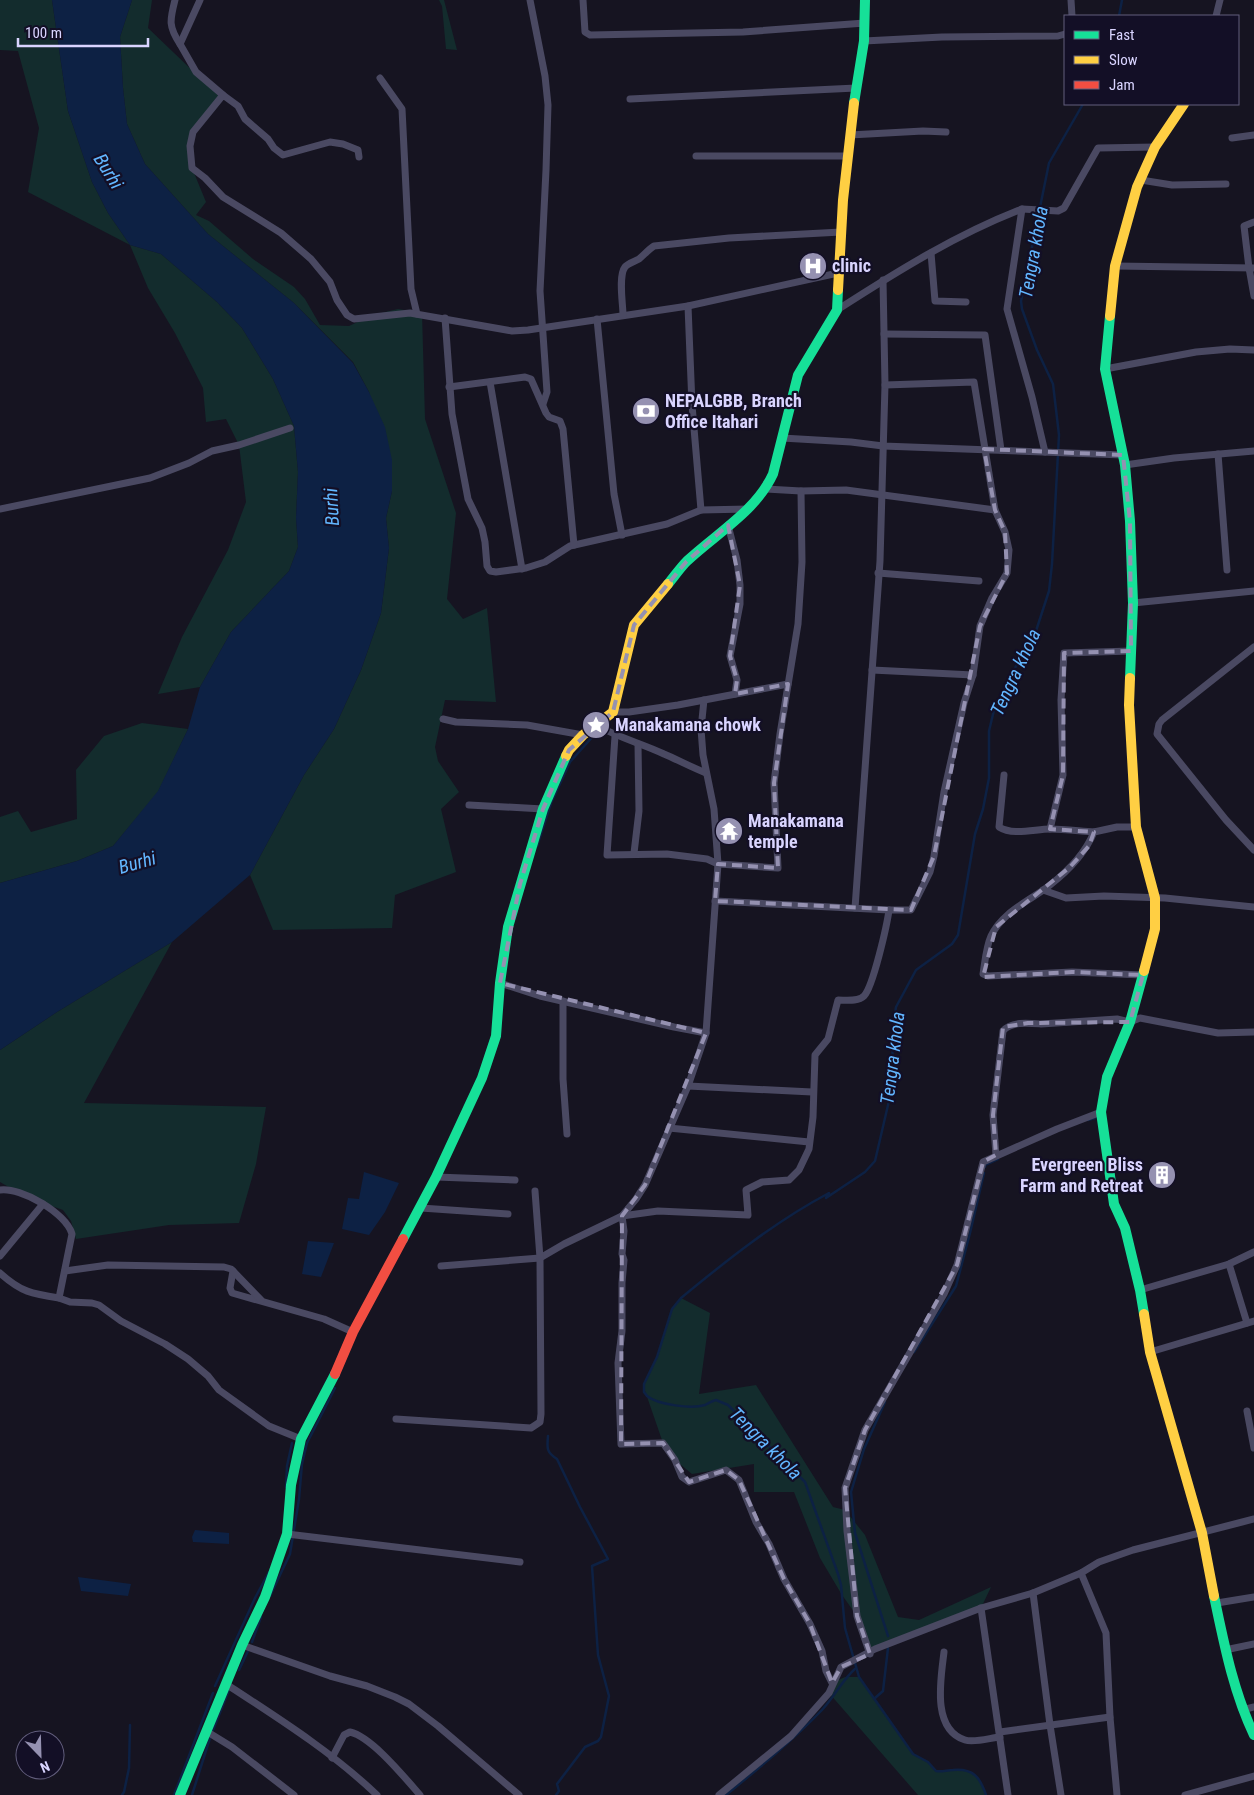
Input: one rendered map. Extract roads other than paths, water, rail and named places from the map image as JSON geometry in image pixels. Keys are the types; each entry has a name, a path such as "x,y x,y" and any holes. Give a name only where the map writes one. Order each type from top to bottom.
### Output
{"street":[{"path":"175,0 171,17 172,32 196,72 223,96 238,106 245,119 283,155 330,142 343,144 358,150 360,157"},
{"path":"180,44 200,0"},
{"path":"530,0 545,76 548,105 540,291 547,392 542,404"},
{"path":"583,0 585,32 590,35 743,32 866,23"},
{"path":"837,310 841,232 850,135 866,23 864,0"},
{"path":"1071,0 1072,15"},
{"path":"1216,15 1220,0"},
{"path":"864,41 942,37 1058,36 1064,34"},
{"path":"380,78 402,109 411,289 416,314"},
{"path":"630,99 856,88"},
{"path":"223,96 193,132 190,146 192,168 205,178 223,197 281,233 311,259 330,282 337,300 346,315 358,320 398,313 416,314 512,331 528,330 688,306 838,273"},
{"path":"1183,105 1155,147 1137,187 1115,266 1105,368 1124,460 1130,521 1133,603 1130,705 1136,826 1155,898 1155,929 1130,1022 1107,1077 1101,1112 1114,1204 1125,1228 1140,1290 1150,1352 1202,1533 1225,1650 1242,1710 1254,1735"},
{"path":"850,135 923,131 946,132"},
{"path":"1232,138 1254,135"},
{"path":"613,712 634,626 686,562 748,509 766,489 773,474 798,375 837,310 883,280 1004,216 1026,209 1058,211 1067,204 1092,154 1098,148 1155,147"},
{"path":"696,156 848,156"},
{"path":"1141,180 1172,185 1226,184"},
{"path":"1026,209 1007,309 1032,397 1045,452"},
{"path":"1254,222 1244,226 1254,296"},
{"path":"623,315 621,278 623,268 642,257 654,246 729,238 841,232"},
{"path":"931,253 935,301 966,302"},
{"path":"1115,266 1251,268"},
{"path":"855,908 882,494 885,385 883,280"},
{"path":"688,306 692,405 701,510"},
{"path":"444,318 452,414 468,499 482,528 487,566 490,571 522,569 544,562 570,546 667,524 701,510 748,509"},
{"path":"597,319 614,494 622,535"},
{"path":"884,334 985,335 1001,450"},
{"path":"1105,368 1196,352 1230,349 1254,350"},
{"path":"449,387 526,377 531,379 549,417 560,421 563,429 574,545"},
{"path":"490,382 522,569"},
{"path":"715,901 911,910 930,872 964,703 973,675 980,626 992,598 1007,573 1009,550 1005,532 995,510 974,382 885,385"},
{"path":"0,509 150,478 189,463 212,451 239,446 290,428"},
{"path":"782,438 883,446 1079,453 1124,460 1254,451"},
{"path":"1218,454 1227,570"},
{"path":"766,489 801,491 846,490 995,510"},
{"path":"615,736 607,855 634,853 680,855 707,859 718,864 778,868 774,783 798,624 802,562 801,491"},
{"path":"728,525 737,560 740,584 740,604 730,656 737,680 735,694"},
{"path":"878,572 979,582"},
{"path":"1133,603 1254,591"},
{"path":"1254,647 1162,720 1159,724 1158,734 1226,820 1254,850"},
{"path":"1050,829 1063,775 1061,700 1064,653 1131,651"},
{"path":"872,670 973,675"},
{"path":"180,1795 242,1645 291,1535 292,1485 301,1439 334,1378 353,1332 421,1208 482,1078 496,1036 500,983 508,927 543,809 569,750 583,735 613,712 638,711 788,684"},
{"path":"704,700 701,729 706,773 714,809 718,864 706,1033 688,1086 645,1184 622,1216 624,1231 622,1254 624,1260 622,1331 618,1363 621,1444 663,1443 675,1460 682,1477 689,1482 726,1470 739,1480 756,1522 769,1544 784,1579 810,1624 822,1651 826,1671 832,1683"},
{"path":"443,719 456,722 527,725 583,735"},
{"path":"596,725 615,736 706,773"},
{"path":"634,853 639,811 638,744"},
{"path":"1004,775 999,827 1002,829 1024,831 1050,829 1094,832 1117,826 1136,826"},
{"path":"469,805 543,809"},
{"path":"1094,832 1089,846 1070,868 1018,907 996,927 990,937 983,974 988,976 1072,972 1143,975"},
{"path":"1043,890 1066,898 1104,896 1155,898 1254,907"},
{"path":"441,1266 540,1258 564,1244 622,1216 658,1211 748,1215 746,1190 762,1182 789,1180 799,1170 809,1149 813,1116 812,1092 815,1055 828,1039 838,1000 852,1000 863,997 869,987 887,926 889,910"},
{"path":"500,983 540,996 706,1033"},
{"path":"562,1001 563,1079 568,1134"},
{"path":"996,1156 993,1116 1002,1031 1006,1027 1028,1023 1041,1024 1116,1019 1130,1022 1140,1018 1218,1033 1254,1032"},
{"path":"688,1086 812,1092"},
{"path":"870,1654 857,1616 847,1531 845,1488 864,1430 951,1280 957,1266 983,1162 1101,1112"},
{"path":"669,1128 809,1142"},
{"path":"436,1177 515,1180"},
{"path":"0,1190 9,1189 20,1192 43,1204 58,1214 71,1230 72,1234 59,1298"},
{"path":"396,1419 531,1428 540,1422 540,1258 535,1191"},
{"path":"0,1256 43,1204"},
{"path":"421,1208 508,1214"},
{"path":"1140,1290 1229,1264 1254,1252"},
{"path":"1150,1352 1251,1322 1229,1264"},
{"path":"65,1271 108,1265 224,1267 231,1269 261,1300"},
{"path":"233,1271 230,1288 232,1293 324,1319 353,1332"},
{"path":"0,1272 12,1284 32,1294 59,1298 70,1302 99,1305 121,1321 188,1359 208,1376 219,1390 270,1426 301,1439"},
{"path":"1247,1411 1254,1448"},
{"path":"719,1795 791,1736 829,1693 832,1683 844,1665 875,1650 981,1608 1033,1593 1081,1573 1099,1562 1133,1550 1254,1519"},
{"path":"291,1535 520,1562"},
{"path":"1081,1573 1106,1633 1110,1717 1117,1795"},
{"path":"1033,1593 1061,1795"},
{"path":"1217,1603 1254,1597"},
{"path":"981,1608 1008,1795"},
{"path":"1225,1650 1254,1644"},
{"path":"242,1645 330,1676 367,1686 408,1704 438,1726 520,1795"},
{"path":"944,1652 940,1690 944,1719 949,1728 967,1741 1110,1717"},
{"path":"226,1684 304,1736 356,1775 377,1795"},
{"path":"1242,1710 1254,1707"},
{"path":"206,1731 232,1747 294,1795"},
{"path":"332,1758 344,1735 350,1732 356,1733 379,1751 420,1795"},
{"path":"1185,1795 1254,1776"}],"water":[{"name":"Burhi","path":"52,0 132,0 120,37 123,88 127,124 145,164 208,234 294,303 353,363 385,427 392,460 392,491 386,518 389,548 381,613 361,670 334,729 304,775 250,875 172,942 57,1012 0,1050 0,883 77,861 113,846 158,791 188,729 200,687 231,632 289,571 298,547 296,518 298,472 294,426 273,379 242,328 217,302 161,254 130,245 108,213 92,182 68,111"},
{"path":"364,1172 399,1183 385,1212 369,1235 342,1229 348,1198 359,1199"},
{"path":"308,1241 334,1243 321,1277 302,1274"},
{"path":"195,1530 229,1533 229,1544 193,1542 192,1537"},
{"path":"78,1577 131,1584 128,1596 81,1591"}],"waterway":[{"name":"Tengra khola","path":"1119,15 1122,0"},
{"name":"Tengra khola","path":"986,1795 981,1783 971,1772 960,1770 936,1771 928,1762 913,1754 859,1677 845,1628 841,1585 838,1574 805,1482 728,1405 716,1400 699,1406 667,1404 647,1396 644,1392 644,1384 657,1357 672,1309 681,1298 734,1255 790,1216 829,1193 826,1198 865,1172 875,1161 895,1075 891,1040 896,1007 916,970 952,944 958,935 975,834 983,809 989,778 989,731 994,710 1018,662 1035,634 1049,591 1059,435 1053,384 1037,350 1022,309 1021,301 1049,163 1082,105"},
{"path":"537,846 551,803 570,762 595,734"},
{"path":"1088,1120 1095,1118"},
{"path":"985,1167 985,1165 998,1159"},
{"path":"914,1352 956,1286 984,1173"},
{"path":"270,1596 290,1554 299,1499 302,1464 307,1443 335,1388"},
{"path":"885,1402 864,1449 851,1492 855,1533 888,1636"},
{"path":"548,1436 549,1452 557,1459 608,1559 592,1566 598,1655 609,1696 601,1737 598,1741 585,1747 557,1784 559,1791 556,1795"},
{"path":"286,1487 287,1466 292,1443"},
{"path":"215,1686 255,1598 269,1572"},
{"path":"252,1642 261,1617"},
{"path":"875,1698 883,1691 888,1648"},
{"path":"239,1670 248,1651"},
{"path":"726,1795 811,1721 827,1705 856,1668"},
{"path":"213,1730 229,1690"},
{"path":"174,1795 213,1693"},
{"path":"122,1795 129,1768 130,1725"},
{"path":"192,1795 210,1738"}],"place":[{"name":"clinic","path":"813,266"},
{"name":"NEPALGBB, Branch Office Itahari","path":"646,411"},
{"name":"Manakamana chowk","path":"596,725"},
{"name":"Manakamana temple","path":"729,831"},
{"name":"Evergreen Bliss Farm and Retreat","path":"1162,1175"}]}
